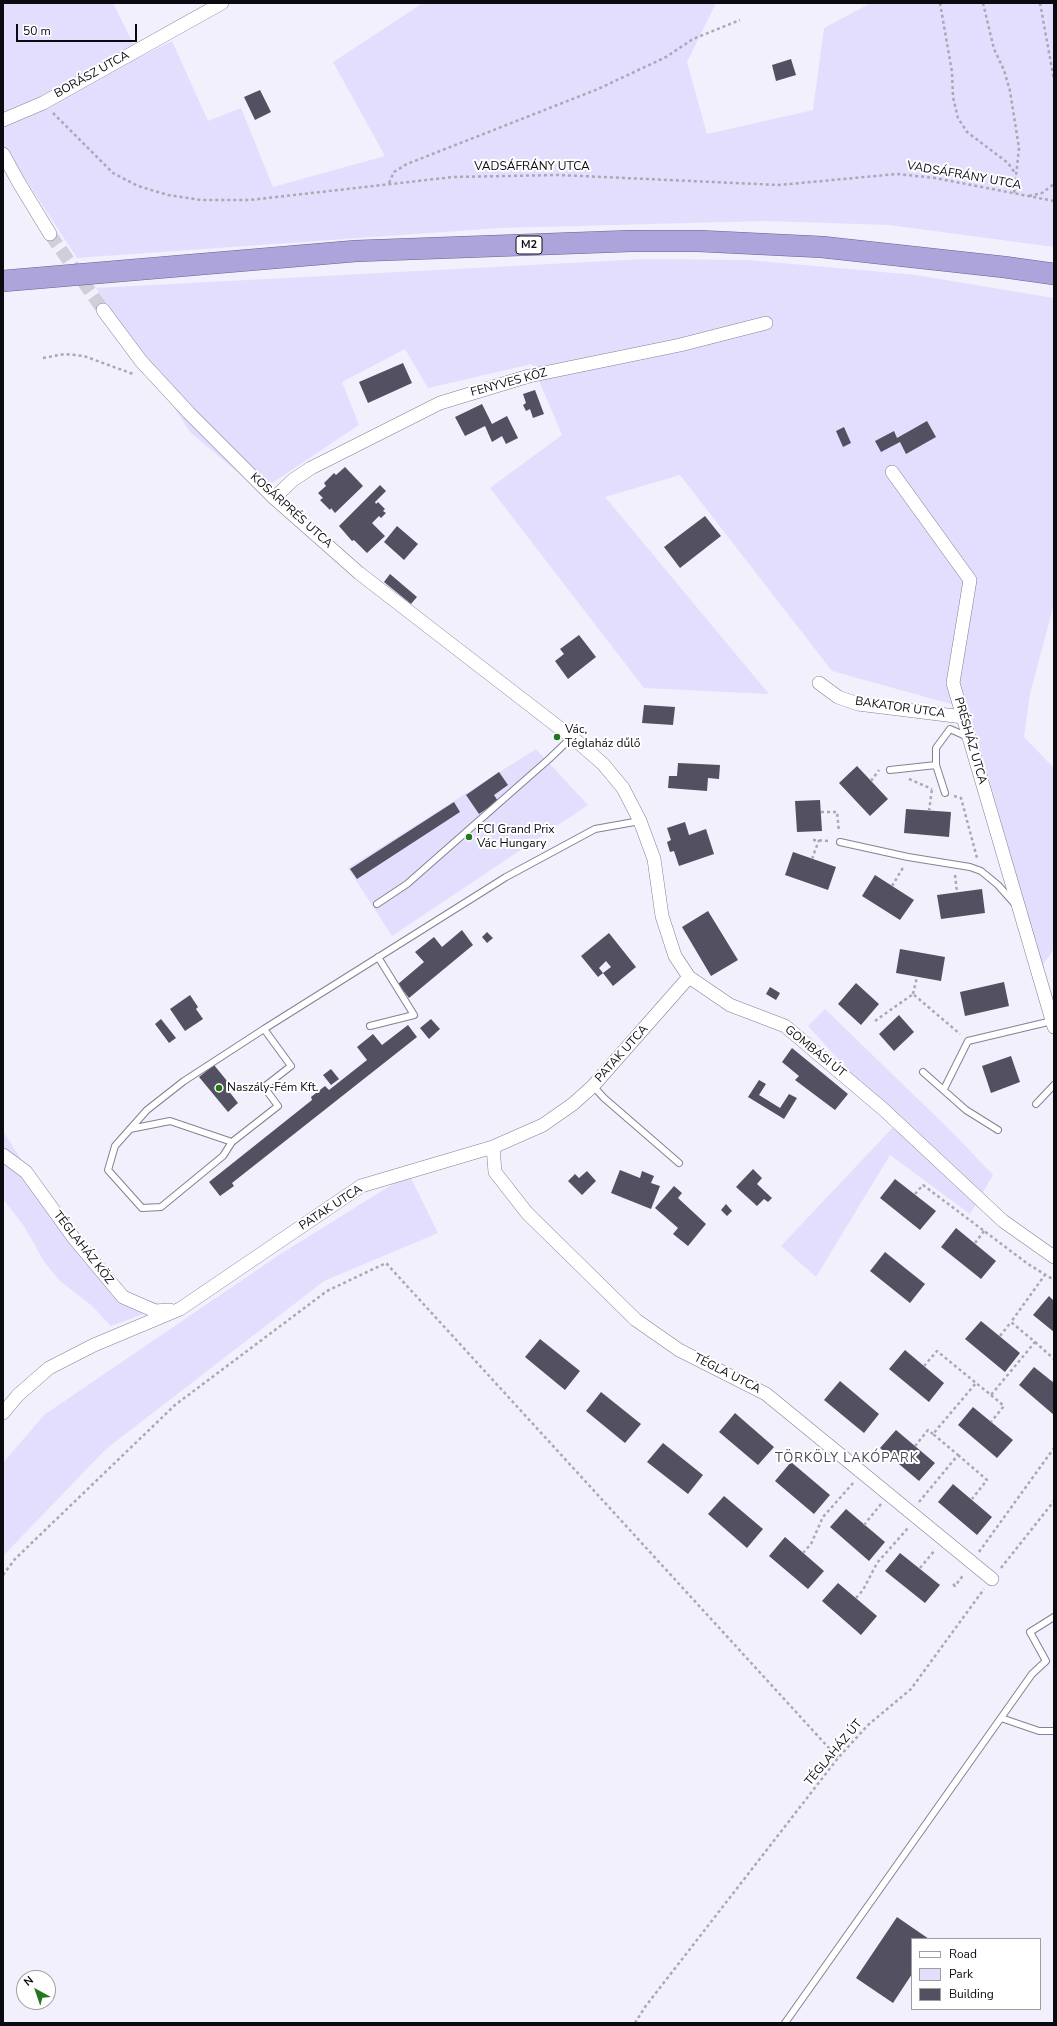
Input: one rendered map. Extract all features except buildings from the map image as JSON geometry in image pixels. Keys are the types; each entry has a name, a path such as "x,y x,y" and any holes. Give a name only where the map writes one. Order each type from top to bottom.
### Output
{"highway":[{"name":"M2","path":"3,281 356,251 692,241 822,247 1054,274"}],"street":[{"name":"BORÁSZ UTCA","path":"3,120 43,102 222,3"},
{"path":"3,154 50,234"},
{"name":"KOSÁRPRÉS UTCA","path":"103,310 141,361 189,413 274,498 359,573 505,686"},
{"name":"FENYVES KÖZ","path":"274,498 292,480 311,468 440,403 529,376 680,345 766,323"},
{"name":"PRÉSHÁZ UTCA","path":"892,472 970,580 953,683 1053,1024"},
{"name":"BAKATOR UTCA","path":"819,683 838,697 858,704 963,717"},
{"name":"GOMBÁSI ÚT","path":"505,686 572,737 603,764 623,788 640,821 654,859 662,916 675,956 689,978 730,1005 785,1026 883,1109 1003,1221 1054,1257"},
{"name":"PATAK UTCA","path":"3,1413 18,1395 49,1368 94,1345 180,1309 361,1186 493,1147 543,1125 573,1104 593,1086 689,978"},
{"name":"TÉGLA UTCA","path":"493,1147 495,1172 527,1213 626,1312 679,1350 766,1394 992,1579"},
{"name":"TÉGLAHÁZ KÖZ","path":"3,1155 26,1172 73,1237 122,1297 155,1311 180,1309"}],"lane":[{"path":"945,793 936,765 936,748 950,729 969,738"},
{"path":"377,904 407,884 572,737"},
{"path":"890,770 936,765"},
{"path":"264,1029 291,1066 264,1087 278,1106 232,1142 223,1156 161,1206 142,1208 108,1170 115,1146 147,1110 184,1081 264,1029 506,877 595,829 640,821"},
{"path":"840,842 981,871 998,885 1019,909"},
{"path":"370,1026 414,1015 378,957"},
{"path":"944,1089 968,1041 1053,1024"},
{"path":"923,1072 966,1110 998,1130"},
{"path":"1036,1104 1054,1085"},
{"path":"593,1086 604,1098 679,1163"},
{"path":"130,1129 170,1121 232,1142"},
{"path":"786,2023 1032,1674 1046,1661 1030,1632 1054,1616"},
{"path":"1001,1718 1039,1731 1054,1731"}],"path":[{"path":"940,3 952,72 953,97 958,118 967,132 1008,163 1015,172"},
{"path":"983,3 994,49 1004,70 1010,91 1019,148 1015,172 1014,194"},
{"path":"1040,3 1054,80"},
{"path":"389,183 394,172 407,164 598,89 666,57 693,39 740,20"},
{"name":"VADSÁFRÁNY UTCA","path":"43,102 113,173 138,186 168,195 201,200 250,200 389,183 453,177 559,175 779,184 897,174 935,178 1054,202"},
{"path":"1029,197 1042,193 1054,184"},
{"path":"43,358 65,354 84,356 139,378"},
{"path":"871,781 881,767 961,798 981,871"},
{"path":"813,840 840,842 837,812 821,812"},
{"path":"812,859 818,840"},
{"path":"892,886 908,857"},
{"path":"954,865 957,892"},
{"path":"875,1021 913,994 917,977"},
{"path":"913,994 968,1041"},
{"path":"915,1194 923,1185 984,1232 1054,1280"},
{"path":"975,1243 984,1232"},
{"path":"3,1575 15,1559 176,1405 327,1291 386,1263 838,1758"},
{"path":"1000,1336 1048,1272"},
{"path":"1011,1322 1054,1359"},
{"path":"991,1395 1035,1342"},
{"path":"924,1366 936,1350 991,1395 1004,1406 991,1422"},
{"path":"933,1434 976,1383"},
{"path":"915,1446 928,1430 987,1480 972,1499"},
{"path":"953,1584 955,1586 1054,1448"},
{"path":"856,1598 863,1590 877,1564 958,1455"},
{"path":"803,1553 811,1544 823,1517 862,1473"},
{"path":"864,1524 889,1495"},
{"name":"TÉGLAHÁZ ÚT","path":"635,2023 645,2007 838,1758 868,1725 911,1689 992,1579 1054,1501"},
{"path":"920,1568 943,1540"}],"green space":[{"path":"3,3 113,3 140,57 172,41 208,121 241,108 273,187 385,156 333,62 423,3 716,3 687,62 707,134 813,110 824,28 871,3 1054,3 1054,247 889,225 765,221 500,228 77,258 3,145"},
{"path":"645,259 748,260 916,275 1054,298 1054,604 1030,694 1024,737 1054,768 1054,949 1042,966 969,709 832,671 680,475 605,497 769,694 644,688 490,488 562,435 532,364 428,388 405,349 342,382 359,425 260,491 190,432 96,288"},
{"name":"FCI Grand Prix Vác Hungary","path":"536,749 588,805 392,936 348,868"},
{"path":"825,1009 953,1133 993,1175 970,1214 890,1155 816,1277 781,1246 897,1123 808,1026"},
{"path":"3,1131 24,1164 123,1291 165,1306 111,1326 91,1305 60,1281 45,1263 24,1226 3,1199"},
{"path":"409,1174 438,1233 324,1281 106,1449 3,1556 3,1463 44,1415 279,1255"}],"tunnel":[{"path":"50,234 103,310"}],"place":[{"name":"Vác, Téglaház dűlő","path":"557,737"},
{"name":"FCI Grand Prix Vác Hungary","path":"469,837"},
{"name":"Naszály-Fém Kft.","path":"219,1088"}],"district":[{"name":"TÖRKÖLY LAKÓPARK","path":"847,1459"}]}
